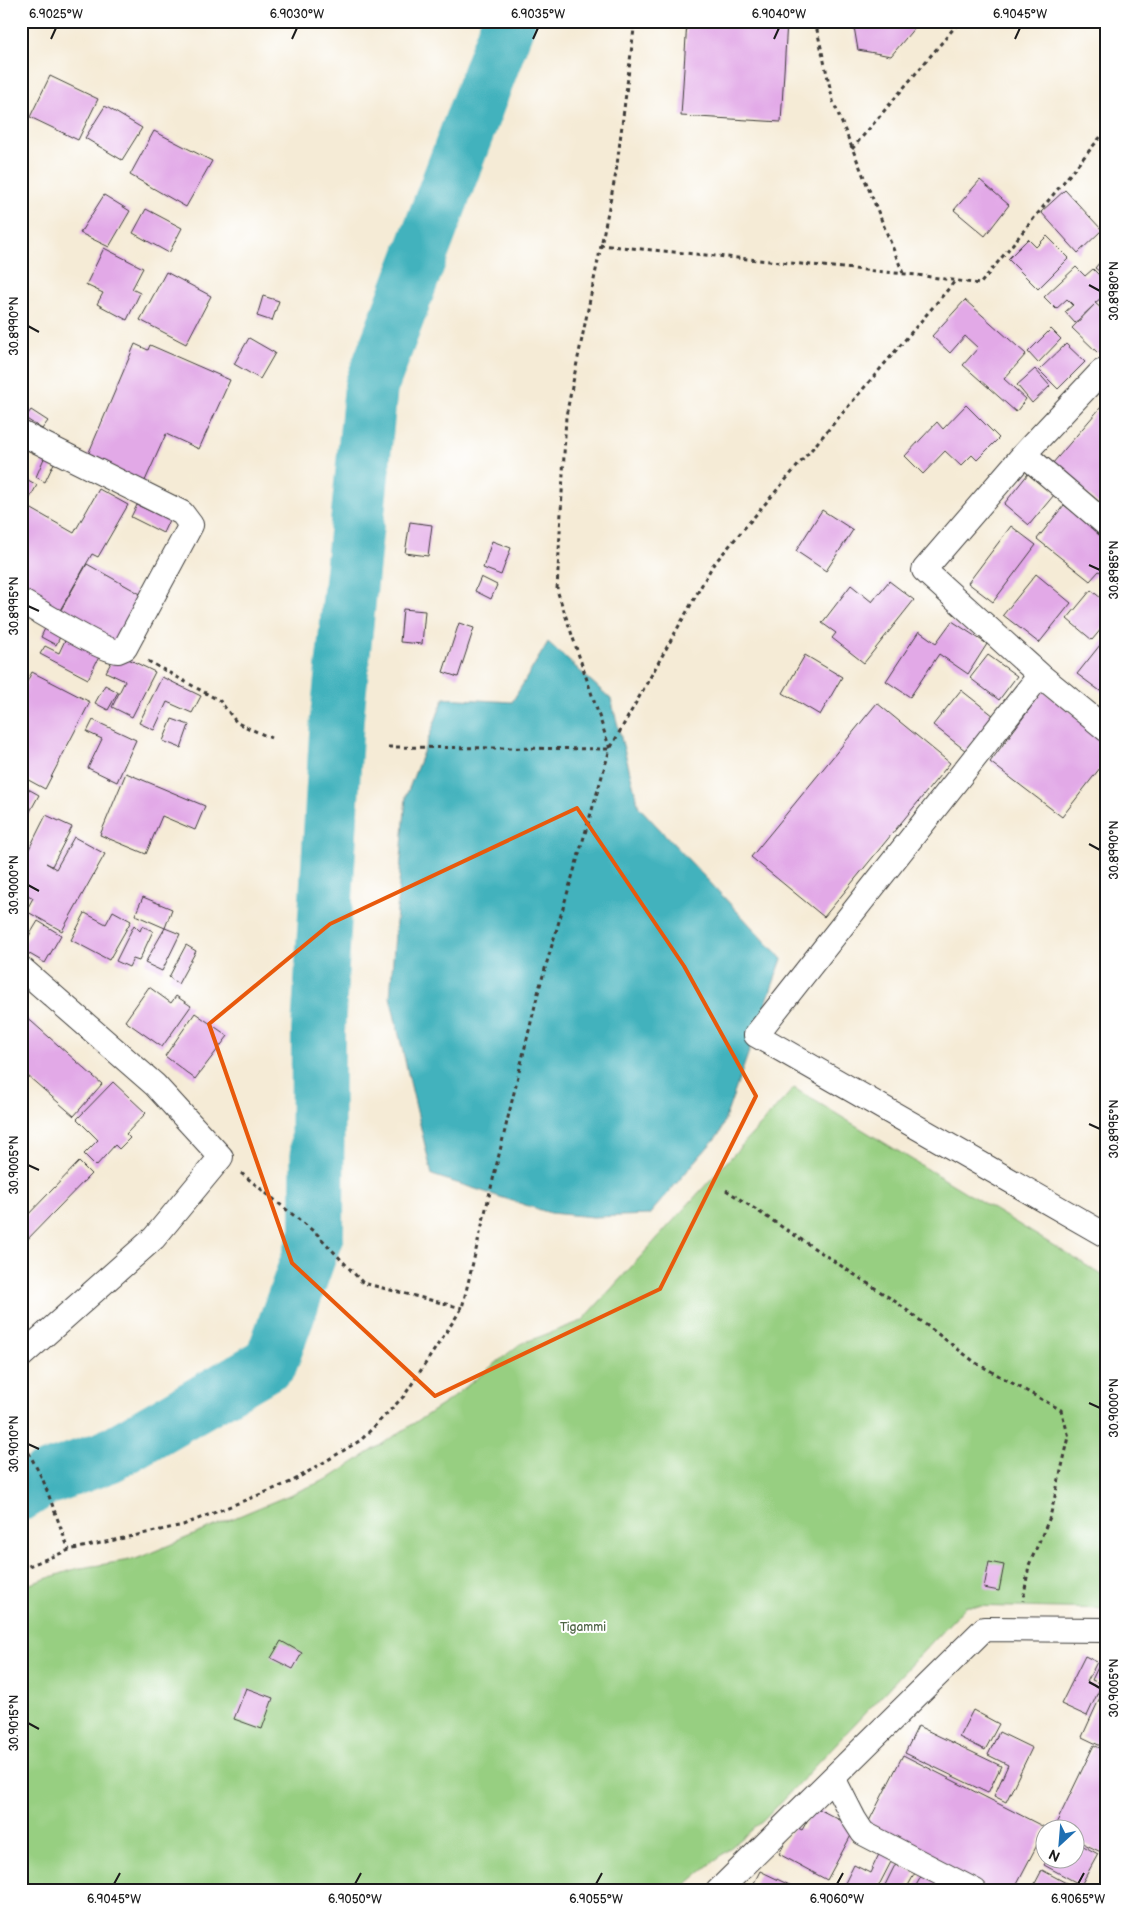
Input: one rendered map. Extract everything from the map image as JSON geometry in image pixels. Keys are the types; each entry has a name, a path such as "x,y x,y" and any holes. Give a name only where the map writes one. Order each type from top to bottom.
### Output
{"street":[{"path":"1107,377 1101,372 1024,454 924,570 1040,674 1107,730"},
{"path":"21,434 182,513 191,525 125,648 118,651 112,650 88,639 21,600"},
{"path":"1024,454 1107,525"},
{"path":"1040,674 756,1035 1107,1236"},
{"path":"21,968 155,1085 221,1157 154,1238 21,1356"},
{"path":"718,1891 984,1629 1107,1630"},
{"path":"833,1778 854,1820 863,1833 975,1891"}],"path":[{"path":"610,749 556,590 566,416 616,173 635,21"},
{"path":"815,21 833,102 903,273"},
{"path":"852,149 960,21"},
{"path":"600,246 903,273 980,284 1107,129"},
{"path":"21,1569 69,1550 183,1525 291,1482 362,1440 404,1396 462,1308 539,989 610,749 712,565 956,280"},
{"path":"125,648 220,701 237,723 271,738"},
{"path":"388,747 610,749"},
{"path":"726,1190 896,1302 976,1363 1061,1410 1069,1437 1050,1517 1029,1565 1023,1593 1023,1629"},
{"path":"267,1194 317,1234 363,1283 462,1308"},
{"path":"21,1438 44,1480 69,1550"}],"highlighted area":[{"path":"577,808 684,966 756,1096 660,1289 435,1396 292,1263 209,1024 330,924"}],"green space":[{"name":"Tigammi","path":"794,1088 1107,1278 1107,1609 966,1606 764,1820 678,1891 21,1891 21,1587 75,1569 136,1559 330,1478 448,1401 520,1344 582,1321"}],"water":[{"path":"548,642 611,699 639,807 782,959 720,1133 649,1215 593,1217 550,1213 432,1175 390,997 406,796 444,698 512,702"}],"building":[{"path":"687,21 787,21 781,122 681,116"},
{"path":"853,21 920,21 891,56 858,50"},
{"path":"50,76 98,99 78,140 30,117"},
{"path":"105,106 142,128 122,160 85,138"},
{"path":"154,131 212,161 186,207 130,175"},
{"path":"980,180 1009,205 985,236 954,210"},
{"path":"1065,190 1102,230 1078,253 1041,212"},
{"path":"104,195 130,211 109,247 80,233"},
{"path":"146,209 182,228 169,253 133,233"},
{"path":"1047,236 1069,258 1038,289 1008,259 1028,239 1036,247"},
{"path":"104,248 143,268 132,289 140,293 127,320 97,304 103,293 86,285"},
{"path":"1105,256 1107,257 1107,277 1095,268"},
{"path":"1076,267 1085,276 1093,269 1107,283 1107,293 1095,303 1102,309 1107,304 1107,344 1098,353 1072,328 1094,305 1075,323 1065,312 1073,305 1067,299 1056,309 1044,297"},
{"path":"166,272 211,296 186,344 140,320"},
{"path":"263,296 279,301 272,321 257,316"},
{"path":"965,300 1026,354 1004,379 1026,399 1016,412 963,365 978,348 965,336 950,353 932,336"},
{"path":"1051,329 1061,339 1038,363 1028,352"},
{"path":"249,338 275,353 260,379 234,364"},
{"path":"135,344 148,350 150,345 230,380 199,449 166,434 144,483 87,457"},
{"path":"1066,344 1085,362 1058,389 1039,370"},
{"path":"1035,369 1050,386 1032,403 1017,385"},
{"path":"1107,400 1107,511 1052,464"},
{"path":"966,405 999,438 977,460 972,455 961,466 945,451 923,474 905,456 937,422 943,429"},
{"path":"31,410 48,421 42,429 25,418"},
{"path":"45,456 55,461 45,482 36,477"},
{"path":"1028,474 1054,495 1029,525 1004,504"},
{"path":"21,476 37,485 21,514"},
{"path":"99,489 128,505 98,557 92,554 59,612 21,591 21,523 30,508 74,533"},
{"path":"137,505 169,520 163,533 131,517"},
{"path":"1064,505 1107,539 1107,576 1099,571 1090,581 1037,539"},
{"path":"822,510 853,530 826,571 796,551"},
{"path":"410,522 432,525 428,556 405,553"},
{"path":"1011,526 1036,545 993,602 968,583"},
{"path":"492,541 511,548 501,575 483,568"},
{"path":"87,564 144,596 116,647 58,615"},
{"path":"1036,574 1071,603 1039,643 1003,615"},
{"path":"481,577 497,585 491,599 475,591"},
{"path":"889,581 914,600 864,663 832,638 836,633 822,623 851,585 872,602"},
{"path":"1091,590 1107,603 1107,622 1092,640 1067,619"},
{"path":"403,609 425,611 422,644 400,642"},
{"path":"952,621 987,644 968,674 939,654 910,697 886,681 919,631 936,643"},
{"path":"48,622 64,629 56,645 41,637"},
{"path":"459,623 474,628 458,677 443,672"},
{"path":"67,636 101,653 88,679 40,654 45,646 59,653"},
{"path":"1104,640 1107,642 1107,696 1077,674"},
{"path":"116,653 155,672 132,717 112,707 125,681 106,672"},
{"path":"805,655 842,677 820,715 783,693"},
{"path":"988,655 1017,676 999,700 970,678"},
{"path":"32,672 90,702 45,789 21,776 21,693"},
{"path":"162,677 201,696 192,713 167,702 154,730 139,723"},
{"path":"105,685 118,692 108,710 95,703"},
{"path":"961,690 994,716 966,751 933,725"},
{"path":"1043,691 1107,739 1107,759 1062,817 990,762"},
{"path":"877,703 950,763 824,917 751,857"},
{"path":"172,719 189,725 181,748 163,741"},
{"path":"93,720 136,740 117,782 88,768 102,739 87,732"},
{"path":"126,773 205,806 195,830 162,816 146,854 100,835"},
{"path":"21,785 39,795 21,828"},
{"path":"46,815 72,827 52,866 46,863 56,869 74,837 105,854 62,931 26,911 33,898 21,891 21,850 27,853"},
{"path":"143,897 172,909 165,928 135,915"},
{"path":"113,911 131,921 109,960 71,940 85,913 106,924"},
{"path":"38,921 61,935 45,963 21,949"},
{"path":"134,925 140,931 142,926 153,931 139,961 133,959 129,967 116,961"},
{"path":"165,928 180,934 162,971 145,963"},
{"path":"186,945 196,951 178,984 169,977"},
{"path":"149,987 171,1003 176,996 191,1006 162,1047 125,1021"},
{"path":"195,1013 228,1036 195,1079 165,1056"},
{"path":"23,1014 102,1084 74,1116 21,1070 21,1015"},
{"path":"113,1082 146,1113 126,1134 130,1138 119,1149 115,1145 96,1166 84,1154 98,1140 77,1119"},
{"path":"79,1162 91,1174 21,1246 21,1222"},
{"path":"989,1562 1004,1565 999,1591 984,1588"},
{"path":"281,1641 302,1653 293,1669 271,1658"},
{"path":"1085,1656 1097,1662 1087,1682 1100,1688 1087,1716 1061,1704"},
{"path":"1101,1661 1107,1664 1106,1686 1092,1680"},
{"path":"246,1688 273,1698 262,1729 234,1719"},
{"path":"1102,1693 1107,1695 1107,1749 1082,1737"},
{"path":"973,1710 999,1724 985,1750 959,1737"},
{"path":"918,1726 1001,1766 988,1793 905,1753"},
{"path":"999,1732 1032,1748 1006,1802 994,1796 1008,1765 988,1755"},
{"path":"1094,1745 1107,1752 1107,1855 1086,1845 1086,1820 1058,1820"},
{"path":"903,1755 1036,1823 1036,1847 1013,1891 990,1891 866,1827"},
{"path":"815,1807 855,1828 827,1880 779,1854 794,1826 802,1830"},
{"path":"1086,1847 1098,1854 1081,1885 1053,1870 1086,1870"},
{"path":"881,1850 894,1856 876,1891 841,1891 854,1865 870,1873"},
{"path":"896,1863 915,1873 905,1891 882,1891"},
{"path":"1042,1870 1081,1891 1031,1891"},
{"path":"760,1871 802,1891 750,1891"},
{"path":"923,1873 956,1891 913,1891"}],"waterway":[{"path":"21,1494 43,1480 109,1456 271,1362 317,1234 318,1031 337,718 371,387 509,21"}]}
